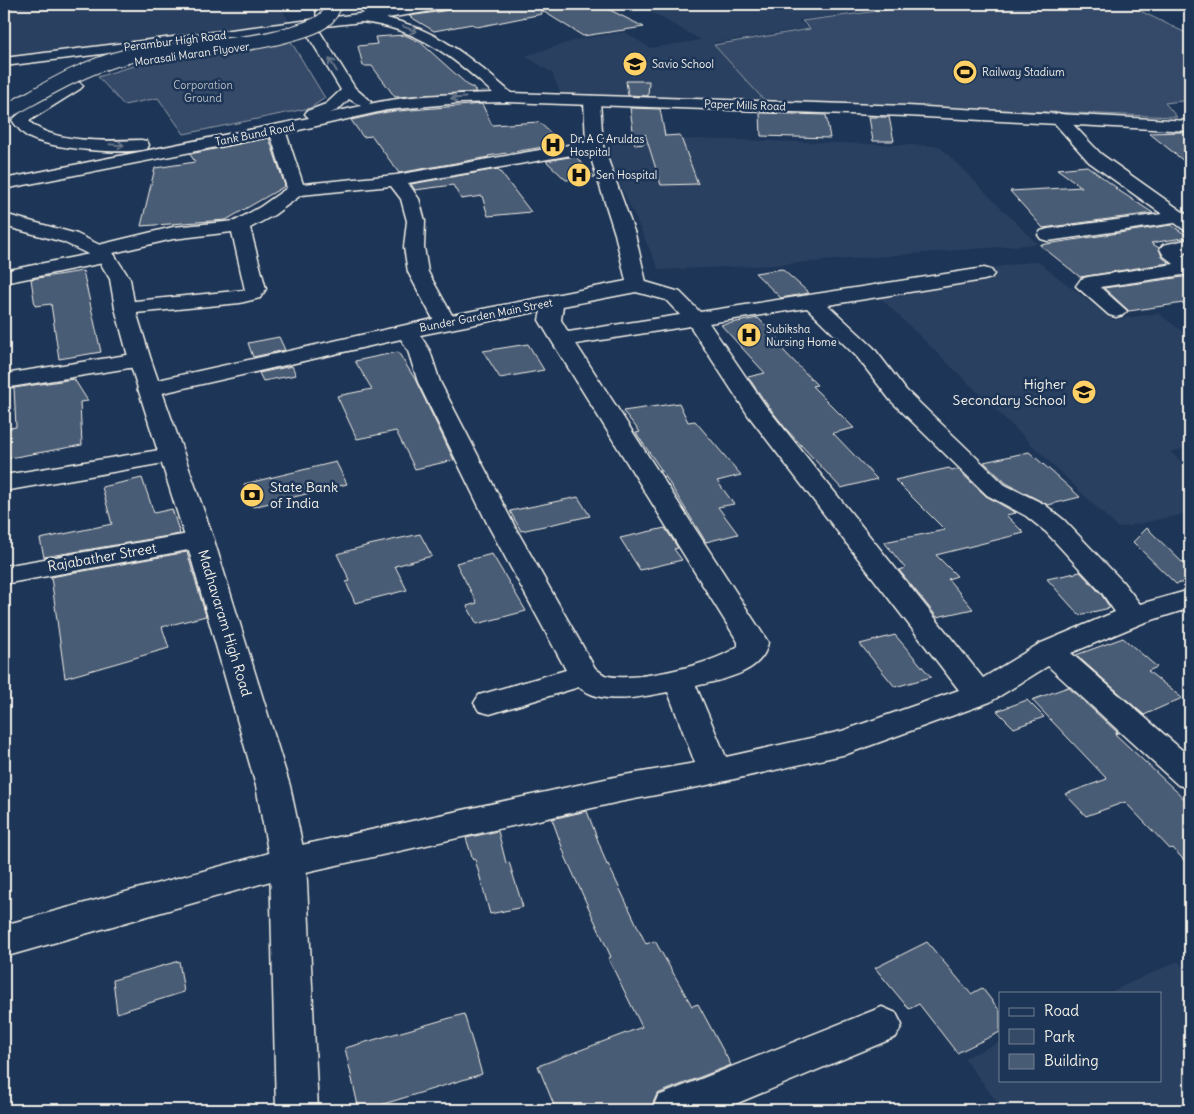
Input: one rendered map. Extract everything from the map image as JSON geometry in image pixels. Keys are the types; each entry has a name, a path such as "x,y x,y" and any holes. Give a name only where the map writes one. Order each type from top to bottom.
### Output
{"street":[{"name":"Morasali Maran Flyover","path":"347,4 346,15 337,23 299,38 146,60 118,66 66,91 20,120 33,133 68,141 126,146 168,143 314,114 332,107 349,91"},
{"name":"Perambur High Road","path":"4,62 366,12 450,4"},
{"name":"Morasali Maran Flyover","path":"7,110 102,63 140,55 265,38 305,30 328,17 333,8 319,20"},
{"path":"366,12 408,28 453,51 507,97"},
{"path":"4,67 250,36 281,35 319,20 349,91 362,101 387,105"},
{"name":"Paper Mills Road","path":"507,97 907,111 1190,126"},
{"name":"Tank Bund Road","path":"4,184 277,130 387,105 460,98 507,97"},
{"path":"592,101 595,146 625,234 637,286 673,296 696,320 756,410 979,694"},
{"path":"1058,118 1095,158 1184,221"},
{"path":"277,130 296,190"},
{"path":"4,277 102,254 173,233 240,226 267,212 296,190 396,180 595,146"},
{"path":"396,180 410,199 416,221 414,247 418,272 446,322"},
{"path":"4,220 70,238 102,254"},
{"path":"1048,235 1184,221"},
{"path":"125,308 240,297 253,294 256,289 240,226"},
{"path":"1190,245 1170,249 1190,268"},
{"name":"Madhavaram High Road","path":"102,254 120,279 125,308 140,360 200,540 273,786 288,862 297,1110"},
{"path":"1116,311 1086,286 1088,283 1190,268"},
{"path":"562,340 984,274"},
{"name":"Bunder Garden Main Street","path":"149,389 446,322 553,302 597,291 637,286"},
{"path":"812,301 866,352 898,395 996,490 1035,510 1055,526 1112,587 1132,616"},
{"path":"407,331 419,351 428,382 502,527 584,675 600,686 614,688 678,679 718,670 732,664 752,650 754,642 550,320 553,302"},
{"path":"4,380 140,360"},
{"path":"4,484 172,455"},
{"name":"Rajabather Street","path":"4,575 200,540"},
{"path":"4,941 288,862 619,789 715,771 847,742 979,694 1050,651 1132,616 1190,600"},
{"path":"1050,651 1190,776"},
{"path":"490,703 584,675"},
{"path":"678,679 715,771"},
{"path":"673,1110 882,1025"}],"shaded area":[{"path":"4,4 279,4 291,25 4,56"},
{"name":"Savio School","path":"636,4 924,4 798,20 807,28 713,43 765,101 561,95 552,73 525,56 579,39 625,32 650,48 701,40"},
{"path":"702,139 939,146 1037,244 773,265 659,270 601,142"},
{"name":"Higher Secondary School","path":"1037,261 1113,320 1158,313 1190,337 1190,447 1170,452 1190,469 1190,513 1118,528 868,286"},
{"path":"1178,961 1190,975 1190,1110 1003,1110 964,1058 999,1042 999,1082 1162,1082 1162,992 1110,992"}],"green space":[{"name":"Railway Stadium","path":"931,4 1126,4 1190,35 1190,100 1165,103 1177,117 765,101 714,45 810,29 802,21"},
{"name":"Corporation Ground","path":"290,40 325,98 310,108 184,134 158,98 124,105 98,77 169,58"}],"building":[{"path":"459,4 598,4 644,27 583,36 541,10 542,14 477,27 472,24 434,31 409,16 450,10"},
{"path":"405,35 420,42 470,87 473,87 476,92 395,97 372,66 363,66 358,46 377,44 375,37"},
{"path":"626,81 649,81 648,96 628,95"},
{"path":"482,104 492,125 539,122 562,144 399,173 372,136 363,137 351,120 387,112"},
{"path":"630,108 660,109 665,136 680,135 698,184 661,185 645,134 644,144 635,145"},
{"path":"760,113 826,115 830,138 761,136"},
{"path":"869,117 889,117 894,141 873,141"},
{"path":"1182,132 1190,139 1190,166 1149,133"},
{"path":"269,138 285,186 226,220 141,226 155,168 195,162 190,154"},
{"path":"575,156 595,177 566,180 546,161"},
{"path":"1087,166 1117,188 1115,188 1153,213 1043,228 1010,191 1082,187 1057,169"},
{"path":"498,169 531,212 488,216 482,196 461,199 453,185 415,190 411,184"},
{"path":"1171,225 1189,237 1151,243 1159,248 1162,257 1169,263 1080,277 1040,245"},
{"path":"782,269 809,293 781,298 755,273"},
{"path":"83,271 101,352 59,359 51,304 35,306 31,279"},
{"path":"1190,276 1190,302 1129,311 1104,288"},
{"path":"758,318 787,348 782,349 817,385 812,386 854,428 833,433 877,479 841,488 786,429 766,403 748,377 765,373 721,325"},
{"path":"279,337 285,350 253,357 248,343"},
{"path":"528,344 544,370 500,378 483,351"},
{"path":"398,352 415,379 454,460 415,469 396,431 357,439 337,396 372,389 355,361"},
{"path":"292,366 296,375 263,381 259,373"},
{"path":"74,379 88,401 80,402 82,445 4,459 4,429 16,427 14,388"},
{"path":"679,403 688,422 695,421 741,475 717,481 734,504 718,507 738,534 706,542 636,433 640,432 623,411"},
{"path":"1029,452 1080,497 1048,505 1006,483 984,462"},
{"path":"336,462 347,484 253,507 244,484"},
{"path":"949,468 952,470 957,469 986,496 1016,513 1006,515 1024,533 936,555 957,576 948,579 973,609 937,617 899,570 905,568 884,542 945,530 895,480"},
{"path":"142,478 154,513 172,509 180,534 44,557 40,539 112,524 102,487"},
{"path":"578,497 590,516 521,531 510,511"},
{"path":"665,528 678,548 674,549 682,560 640,570 620,538"},
{"path":"1147,528 1190,570 1190,581 1176,584 1133,542"},
{"path":"420,534 432,556 395,566 407,590 355,603 346,582 350,581 337,554"},
{"path":"187,552 206,616 162,627 169,648 65,678 51,577"},
{"path":"492,554 526,611 477,624 467,606 477,603 456,563"},
{"path":"1080,572 1101,594 1110,608 1079,615 1047,579"},
{"path":"895,635 931,677 895,687 860,644"},
{"path":"1123,638 1157,667 1148,671 1182,698 1144,715 1076,655"},
{"path":"1068,687 1190,804 1190,867 1125,802 1086,816 1065,794 1107,779 1032,700"},
{"path":"1027,700 1044,717 1014,728 997,711"},
{"path":"587,811 607,865 646,944 655,941 692,1006 698,1004 731,1065 657,1094 650,1110 556,1110 538,1066 642,1027 608,958 611,957 566,858 552,819"},
{"path":"498,831 506,863 509,862 523,907 490,914 475,859 473,860 466,838"},
{"path":"927,942 971,994 982,988 999,1010 999,1032 957,1053 919,1004 909,1009 875,968"},
{"path":"179,961 184,992 117,1013 113,980"},
{"path":"464,1014 482,1074 359,1110 345,1048"}],"railway":[{"path":"4,7 30,4"}],"place":[{"name":"Savio School","path":"635,64"},
{"name":"Railway Stadium","path":"965,72"},
{"name":"Dr. A C Aruldas Hospital","path":"553,145"},
{"name":"Sen Hospital","path":"579,175"},
{"name":"Subiksha Nursing Home","path":"749,335"},
{"name":"Higher Secondary School","path":"1084,392"},
{"name":"State Bank of India","path":"252,495"}]}
